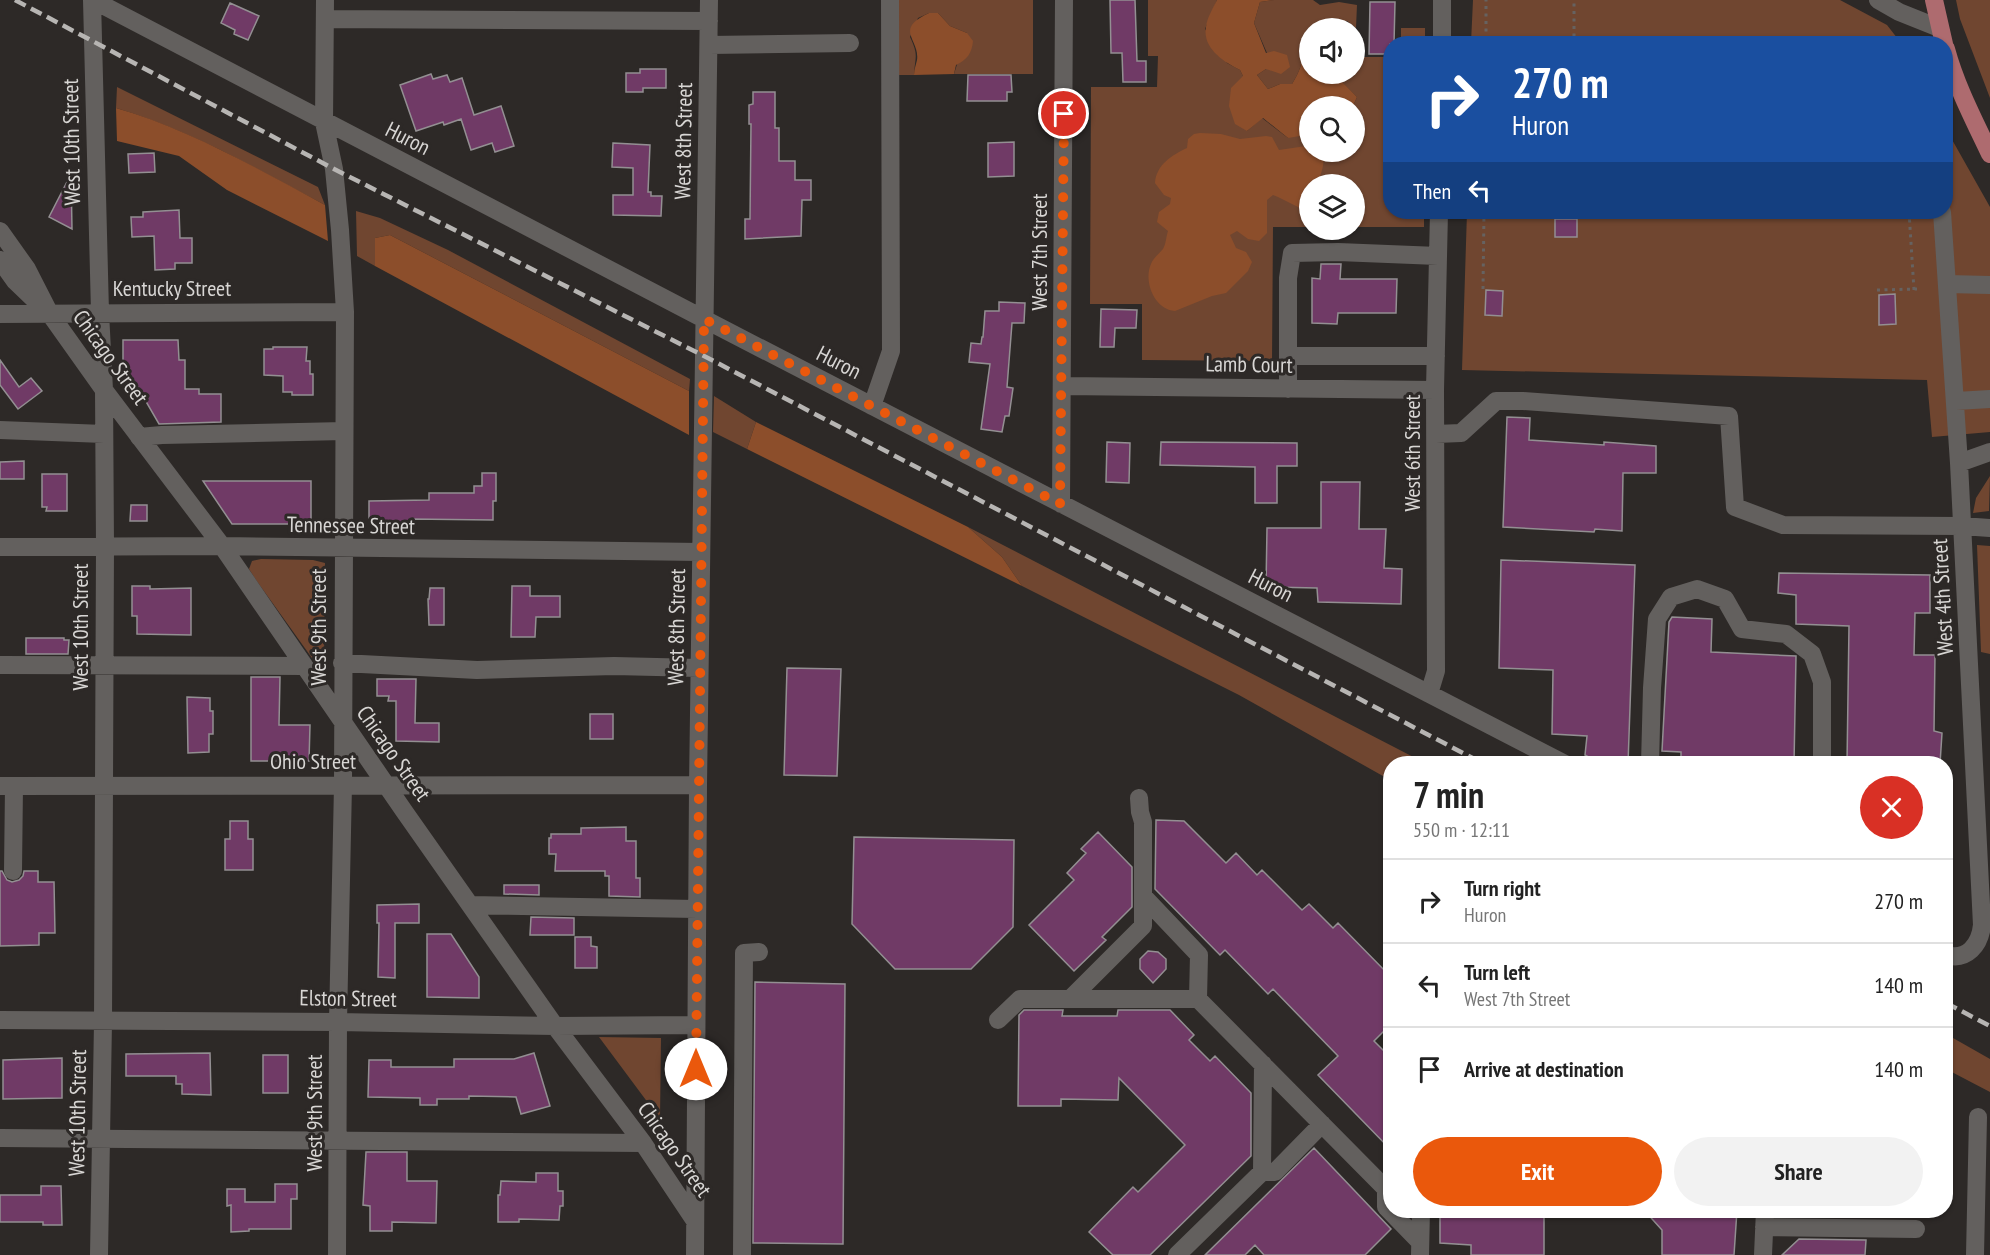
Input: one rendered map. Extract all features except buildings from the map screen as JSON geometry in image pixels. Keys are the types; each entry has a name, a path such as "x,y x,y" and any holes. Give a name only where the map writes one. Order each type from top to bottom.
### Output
{"main road":[{"path":"1934,0 1942,36"},
{"path":"1953,73 1990,154"}],"street":[{"name":"Huron","path":"92,0 1549,756"},
{"name":"West 10th Street","path":"92,0 104,390 105,546 103,1022 99,1255"},
{"name":"West 9th Street","path":"325,0 324,122 334,169 345,312 343,785 338,1022 337,1255"},
{"name":"West 8th Street","path":"695,1255 699,668 710,0"},
{"path":"872,406 891,351 890,0"},
{"name":"West 7th Street","path":"1060,504 1063,386 1064,0"},
{"path":"1442,0 1442,36"},
{"path":"1878,0 1942,36"},
{"path":"325,19 709,21"},
{"path":"709,45 850,43"},
{"name":"West 6th Street","path":"1429,694 1436,671 1436,356 1439,219"},
{"name":"West 4th Street","path":"1942,219 1956,407 1982,925 1985,938 1966,953 1953,957"},
{"name":"Chicago Street","path":"0,231 27,269 50,314 104,390 222,546 386,785 555,1026 643,1143 695,1221"},
{"path":"1288,389 1288,278 1292,253 1338,252 1438,256"},
{"name":"Chicago Street","path":"0,260 15,281 50,314"},
{"path":"1947,284 1990,285"},
{"name":"Kentucky Street","path":"0,314 345,312"},
{"path":"1288,356 1436,356"},
{"name":"Lamb Court","path":"1063,386 1436,390"},
{"path":"1956,407 1990,399"},
{"path":"1436,434 1461,433 1496,401 1729,416 1735,507 1783,525 1990,528"},
{"path":"0,430 104,434"},
{"path":"139,437 344,430"},
{"path":"1959,463 1990,452"},
{"name":"Tennessee Street","path":"0,547 222,546 701,552"},
{"path":"1650,756 1652,688 1658,619 1671,597 1697,590 1725,599 1742,629 1786,634 1812,654 1822,682 1822,756"},
{"path":"342,663 477,670 614,666 699,668"},
{"path":"0,665 304,666"},
{"name":"Ohio Street","path":"7,786 698,785"},
{"path":"7,786 13,871"},
{"path":"1070,999 1143,926 1143,822 1139,798"},
{"path":"1143,896 1199,955 1198,999"},
{"path":"471,905 697,909"},
{"path":"742,1255 744,953 759,952"},
{"path":"998,1020 1020,999 1198,999 1383,1182"},
{"name":"Elston Street","path":"0,1020 555,1026 696,1025"},
{"path":"1262,1172 1263,1064"},
{"path":"1975,1255 1978,1117"},
{"path":"1177,1255 1262,1172 1275,1172 1322,1124"},
{"path":"0,1138 643,1143"},
{"path":"1395,1218 1420,1249"},
{"path":"1420,1249 1421,1218"},
{"path":"1763,1255 1764,1219 1916,1229"}],"path":[{"path":"1486,0 1486,36"},
{"path":"1574,0 1574,36"},
{"path":"1483,289 1484,219"},
{"path":"1877,290 1915,289 1910,219"}],"shaded area":[{"path":"896,0 1033,0 1033,74 954,74 967,33 950,26 938,13 929,13 918,18 910,37 916,60 914,75 896,75"},
{"path":"1148,0 1217,0 1205,29 1227,63 1240,70 1243,76 1247,131 1262,118 1288,138 1299,128 1299,162 1365,162 1365,96 1356,96 1343,84 1365,84 1365,57 1383,57 1383,219 1424,219 1424,227 1365,227 1365,174 1299,174 1299,227 1273,227 1272,361 1142,360 1142,304 1090,304 1091,87 1157,87 1158,56 1148,56"},
{"path":"1217,0 1274,0 1260,2 1254,23 1266,53 1274,51 1287,55 1290,67 1281,74 1266,69 1257,75 1268,89 1280,84 1292,84 1299,70 1299,84 1344,84 1356,96 1299,96 1299,136 1288,138 1263,118 1247,131 1235,124 1229,106 1231,88 1243,76 1240,70 1227,63 1211,48 1206,35 1208,20"},
{"path":"1313,0 1320,5 1339,2 1357,5 1356,18 1299,18 1298,73 1292,84 1280,84 1268,89 1257,75 1266,69 1267,53 1254,23 1260,2"},
{"path":"1473,0 1840,0 1887,25 1896,36 1471,36"},
{"path":"1956,0 1990,0 1990,98 1960,19"},
{"path":"929,13 938,13 950,26 967,33 973,41 970,53 956,65 954,74 914,75 917,53 910,30 918,19"},
{"path":"1401,28 1425,28 1425,36 1401,36"},
{"path":"117,87 318,187 325,205 197,139 116,108"},
{"path":"116,108 197,138 325,205 328,241 227,190 179,156 117,141"},
{"path":"1194,134 1221,134 1240,139 1272,137 1279,150 1299,147 1299,162 1323,162 1323,164 1320,174 1299,174 1299,208 1273,195 1267,200 1267,233 1259,241 1248,239 1237,231 1230,235 1236,248 1246,252 1252,262 1248,271 1226,293 1212,296 1175,311 1162,306 1152,294 1150,287 1151,264 1163,249 1168,231 1157,222 1159,212 1170,204 1171,198 1164,195 1155,183 1158,171 1171,157 1187,148 1188,139"},
{"path":"1953,141 1990,207 1990,432 1932,437 1927,380 1462,370 1467,219 1953,219"},
{"path":"356,211 380,218 448,250 690,379 689,391 390,235 375,238 375,266 357,256"},
{"path":"390,235 689,391 689,435 375,266 375,238"},
{"path":"714,396 756,422 747,449 713,432"},
{"path":"756,422 968,527 1002,557 1022,586 747,449"},
{"path":"1990,476 1989,511 1973,513 1976,498"},
{"path":"968,527 1411,756 1383,756 1383,776 1239,695 1022,586 1002,557"},
{"path":"1977,545 1990,546 1990,654 1981,652"},
{"path":"261,559 313,560 325,563 324,664 317,665 249,569 252,561"},
{"path":"599,1037 661,1038 660,1119"},
{"path":"1953,1038 1990,1059 1990,1092 1953,1073"}],"railway":[{"path":"15,0 334,169 704,356 1469,756"},
{"path":"1953,1007 1990,1026"}],"route":[{"path":"696,1069 704,319 1060,504 1064,114"}]}
